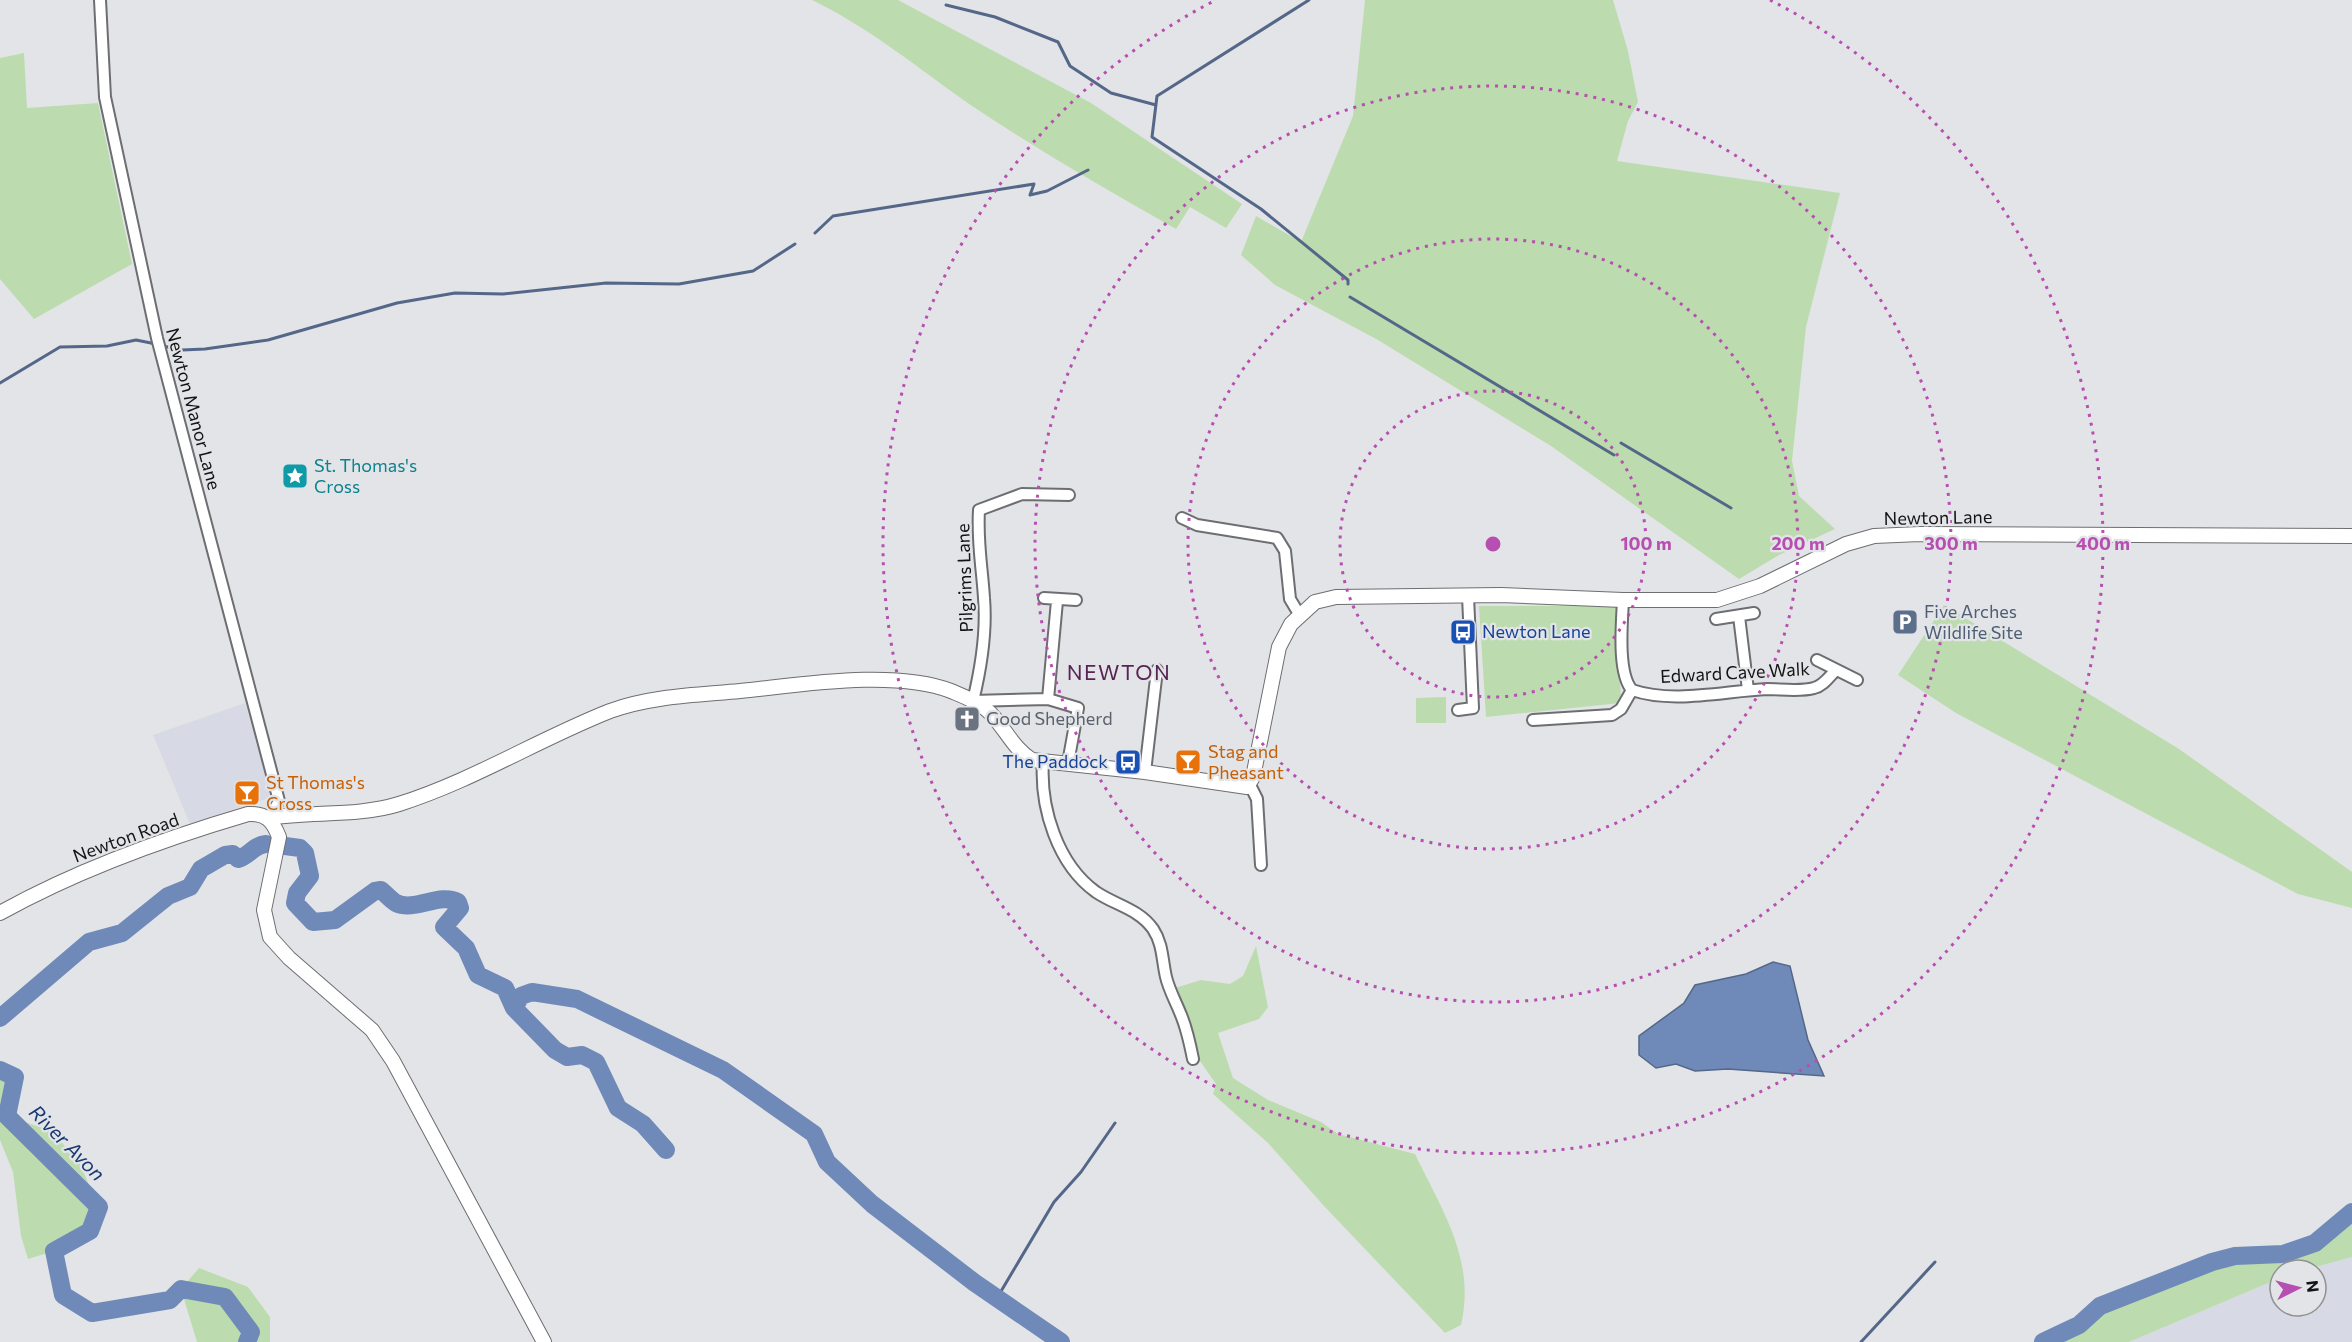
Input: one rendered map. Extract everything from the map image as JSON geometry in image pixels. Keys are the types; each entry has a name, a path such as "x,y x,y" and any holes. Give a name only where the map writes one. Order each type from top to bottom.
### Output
{"street":[{"name":"Newton Manor Lane","path":"100,0 105,97 157,338 279,801 268,818"},
{"name":"Pilgrims Lane","path":"973,701 985,623 977,542 979,510 1022,494 1069,495"},
{"path":"1182,518 1197,525 1277,538 1285,551 1290,599 1299,614"},
{"name":"Newton Lane","path":"1247,786 1279,646 1299,614 1315,602 1336,597 1501,594 1623,600 1717,600 1750,591 1846,544 1874,537 1920,534 2352,536"},
{"path":"1458,710 1473,708 1468,596"},
{"path":"1044,598 1057,601 1076,600"},
{"path":"1533,720 1612,715 1621,709 1632,690 1625,682 1623,665 1623,600"},
{"path":"1048,699 1057,601"},
{"path":"1716,619 1754,614"},
{"path":"1739,616 1748,690"},
{"path":"1817,660 1857,680"},
{"path":"1145,772 1156,670"},
{"name":"Edward Cave Walk","path":"1632,690 1644,694 1707,695 1748,690 1811,689 1823,683 1835,671"},
{"name":"Newton Road","path":"0,914 77,874 168,840 248,814 259,813 268,818 358,812 395,805 429,794 611,711 645,701 802,685 886,681 927,683 973,701 987,710 1022,752 1032,760 1043,762"},
{"path":"973,701 1048,699 1078,708 1068,763"},
{"path":"1193,1059 1182,1017 1166,976 1158,937 1145,919 1096,892 1067,859 1051,827 1043,802 1043,762 1145,772 1247,786 1257,799 1261,865"},
{"path":"268,818 279,837 264,910 270,937 289,958 372,1030 393,1061 544,1342"}],"shaded area":[{"path":"245,703 270,788 269,798 190,824 153,735"},
{"path":"2352,1257 2352,1342 2129,1342 2268,1283 2268,1318 2328,1318 2328,1264"}],"green space":[{"path":"812,0 898,0 1091,103 1242,204 1226,228 1190,207 1176,229 1022,138 972,106 874,36"},
{"path":"1365,0 1613,0 1628,51 1638,102 1628,121 1617,161 1840,193 1806,327 1792,461 1799,496 1835,529 1779,555 1739,579 1551,446 1378,340 1275,285 1241,255 1256,216 1301,242 1353,116"},
{"path":"24,53 27,108 98,103 132,264 34,319 0,279 0,58"},
{"path":"1944,605 2179,749 2352,872 2352,908 2298,894 1956,713 1898,675"},
{"path":"1479,606 1617,606 1621,703 1486,717"},
{"path":"1446,697 1446,723 1416,723 1416,698"},
{"path":"1256,946 1268,1007 1259,1019 1218,1033 1233,1078 1268,1100 1321,1122 1338,1134 1415,1154 1454,1236 1460,1257 1464,1279 1461,1325 1445,1333 1324,1206 1268,1143 1213,1094 1216,1084 1200,1061 1175,988 1201,980 1230,984 1243,976"},
{"path":"0,1070 15,1077 7,1116 52,1131 80,1164 99,1207 90,1231 54,1251 28,1259 21,1236 13,1172 0,1140"},
{"path":"2352,1212 2352,1257 2328,1264 2328,1258 2268,1258 2268,1283 2129,1342 2043,1342 2079,1325 2100,1306 2235,1256 2283,1254 2315,1243"},
{"path":"199,1268 248,1287 270,1317 270,1342 197,1342 181,1289"}],"water":[{"path":"1773,962 1790,966 1808,1040 1824,1076 1728,1069 1695,1071 1676,1064 1656,1068 1639,1055 1639,1036 1684,1003 1695,985 1746,974"}],"waterway":[{"path":"1309,0 1157,96 1152,137 1261,209 1348,280 1348,284"},
{"path":"946,5 995,17 1058,42 1070,66 1111,93 1156,105"},
{"path":"815,233 833,216 1034,184 1030,195 1047,191 1088,170"},
{"path":"163,346 182,350 205,349 268,340 397,303 455,293 503,294 606,283 679,284 753,271 795,244"},
{"path":"1350,297 1614,455"},
{"path":"0,383 60,347 107,346 136,340 156,344"},
{"path":"1621,443 1731,508"},
{"path":"0,1018 89,942 122,933 168,896 190,887 201,869 225,855 233,854 238,859 258,846 266,844"},
{"path":"285,846 300,848 305,853 310,876 297,893 295,903 313,922 335,920 375,891 381,890 394,902 403,905 443,899 458,902 460,908 444,927 466,948 478,975 505,988 514,1008 521,996 532,992 577,999 723,1070 814,1134 827,1162 872,1204 975,1283 1061,1342"},
{"path":"514,1008 555,1050 567,1057 582,1055 596,1062 618,1108 643,1124 666,1150"},
{"name":"River Avon","path":"0,1070 15,1077 7,1116 99,1207 90,1231 54,1251 63,1295 92,1313 170,1300 181,1289 225,1297 251,1332 247,1342"},
{"path":"997,1298 1054,1202 1081,1172 1115,1123"},
{"path":"2043,1342 2079,1325 2100,1306 2212,1262 2235,1256 2283,1254 2315,1243 2352,1212"},
{"path":"1861,1342 1935,1262"}],"place":[{"name":"St. Thomas's Cross","path":"295,476"},
{"name":"Five Arches Wildlife Site","path":"1905,622"},
{"name":"Newton Lane","path":"1463,632"},
{"name":"Good Shepherd","path":"967,719"},
{"name":"The Paddock","path":"1128,762"},
{"name":"Stag and Pheasant","path":"1188,762"},
{"name":"St Thomas's Cross","path":"247,793"}],"district":[{"name":"NEWTON","path":"1119,673"}]}
